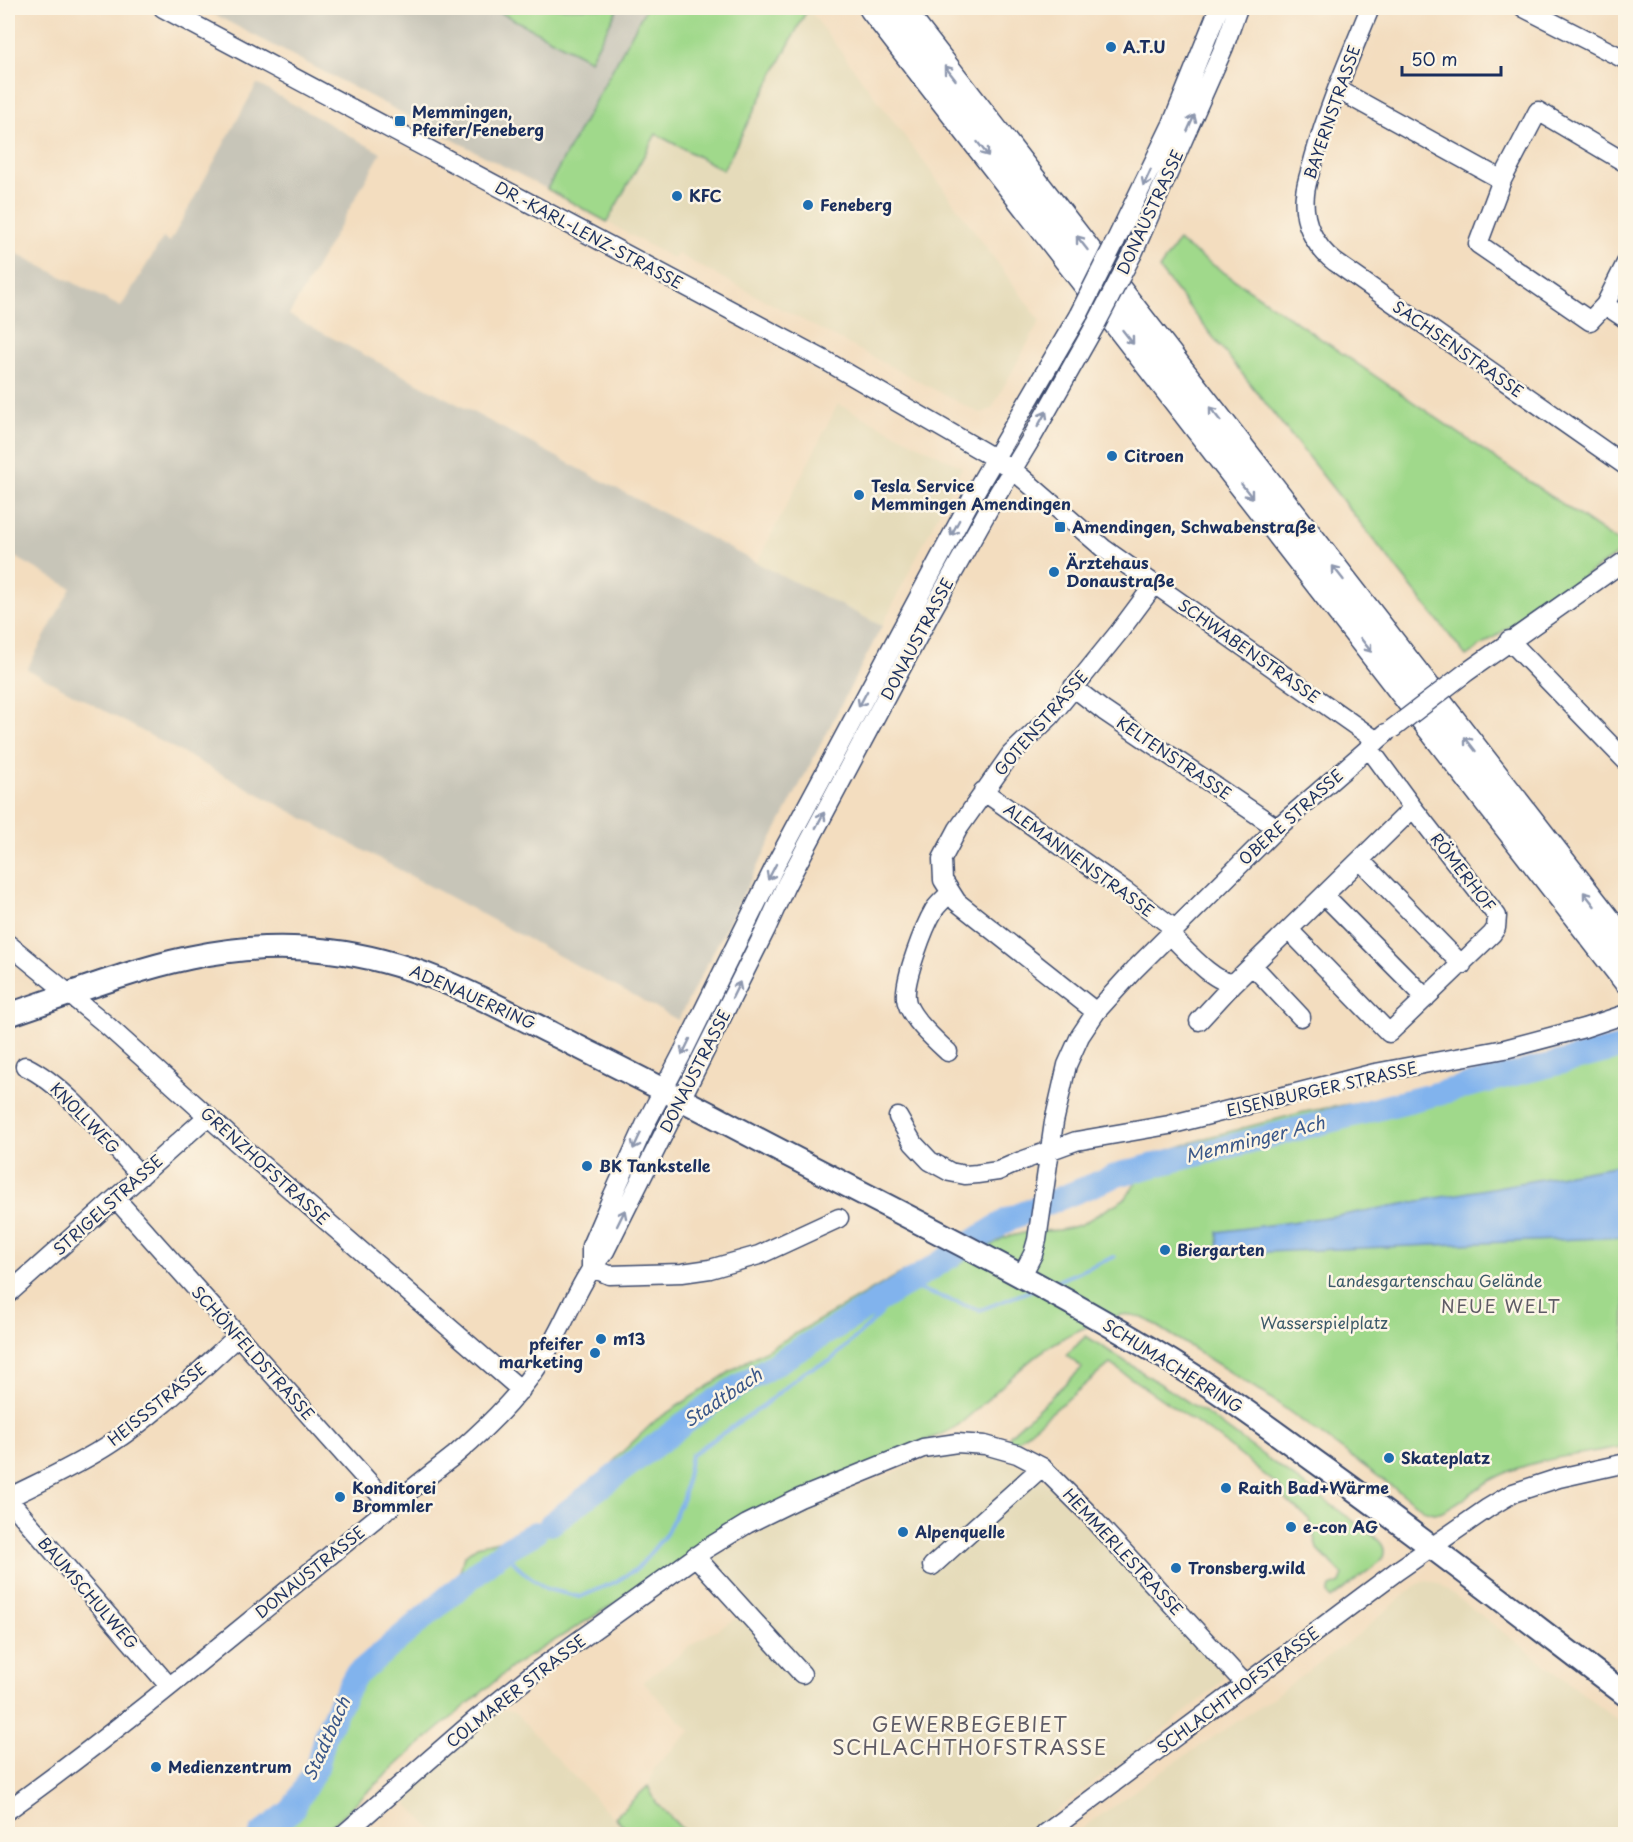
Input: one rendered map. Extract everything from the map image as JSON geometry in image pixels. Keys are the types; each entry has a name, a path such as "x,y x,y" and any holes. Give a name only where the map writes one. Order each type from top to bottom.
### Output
{"highway":[{"path":"873,8 1626,979"},
{"path":"899,8 1626,945"}],"main road":[{"name":"ADENAUERRING","path":"8,1015 150,967 195,956 250,948 286,947 336,951 397,963 440,979 672,1094"},
{"name":"SCHUMACHERRING","path":"672,1094 1073,1305 1193,1375 1431,1546 1626,1695"}],"street":[{"name":"DR.-KARL-LENZ-STRASSE","path":"163,8 828,362 1012,469"},
{"name":"DONAUSTRASSE","path":"8,1810 54,1777 169,1686 483,1430 520,1390 540,1364 591,1267 605,1251 672,1094 815,788 994,458 1078,314 1172,124 1219,8"},
{"name":"DONAUSTRASSE","path":"672,1094 766,929 786,885 929,616 1096,324 1132,253 1224,47 1238,8"},
{"name":"BAYERNSTRASSE","path":"1306,218 1305,194 1318,146 1337,89 1370,8"},
{"path":"1524,8 1626,60"},
{"path":"1337,89 1502,180"},
{"path":"1626,164 1538,111 1502,180 1478,244 1590,321 1605,305 1626,263"},
{"name":"SACHSENSTRASSE","path":"1306,218 1312,236 1321,251 1335,262 1626,466"},
{"path":"1605,305 1626,319"},
{"name":"SCHWABENSTRASSE","path":"1012,469 1103,548 1373,744"},
{"name":"OBERE STRASSE","path":"1027,1281 1042,1212 1054,1122 1067,1065 1080,1035 1096,1012 1172,932 1277,828 1373,744 1509,640 1626,560"},
{"name":"GOTENSTRASSE","path":"950,893 943,880 942,859 983,791 1011,754 1050,717 1154,585"},
{"path":"1509,640 1626,761"},
{"name":"KELTENSTRASSE","path":"1073,687 1104,711 1277,828"},
{"name":"RÖMERHOF","path":"1289,930 1389,1033 1462,964 1496,928 1497,916 1494,910 1413,808 1373,744"},
{"name":"ALEMANNENSTRASSE","path":"983,791 1125,891 1172,932"},
{"path":"1199,1021 1252,965 1413,808"},
{"path":"1360,860 1462,964"},
{"path":"948,1052 921,1026 906,999 910,972 919,944 935,909 950,893 957,902 1096,1012"},
{"path":"1324,895 1426,998"},
{"path":"1172,932 1213,975 1221,981 1234,984"},
{"name":"GRENZHOFSTRASSE","path":"8,944 102,1021 448,1329 520,1390"},
{"path":"1252,965 1301,1017"},
{"name":"EISENBURGER STRASSE","path":"1051,1149 1076,1142 1169,1125 1375,1073 1505,1049 1626,1014"},
{"name":"KNOLLWEG","path":"25,1066 41,1074 58,1087 141,1176"},
{"name":"STRIGELSTRASSE","path":"14,1288 208,1116"},
{"path":"898,1117 914,1143 930,1161 950,1172 964,1175 998,1171 1051,1149"},
{"name":"SCHÖNFELDSTRASSE","path":"116,1199 391,1507"},
{"path":"591,1267 609,1275 682,1273 711,1269 759,1254 839,1218"},
{"path":"8,1269 14,1288"},
{"name":"HEISSSTRASSE","path":"8,1499 112,1443 163,1404 238,1336"},
{"name":"COLMARER STRASSE","path":"346,1834 474,1721 531,1675 695,1556 747,1524 800,1497 923,1448 957,1443 985,1445"},
{"name":"HEMMERLESTRASSE","path":"985,1445 1017,1454 1042,1467 1086,1511 1245,1684"},
{"name":"SCHLACHTHOFSTRASSE","path":"1045,1834 1431,1546 1488,1508 1514,1494 1559,1478 1626,1463"},
{"path":"932,1566 1042,1467"},
{"name":"BAUMSCHULWEG","path":"8,1499 169,1686"},
{"path":"695,1556 802,1674"}],"shaded area":[{"path":"202,8 646,8 547,189"},
{"path":"807,10 814,16 924,162 1040,321 992,408 985,412 979,413 678,253 674,259 607,222 656,133 723,170"},
{"path":"257,84 381,153 289,315 757,563 882,626 678,1020 27,669 71,588 8,553 8,249 121,307 163,238 170,242"},
{"path":"838,404 962,467 882,626 757,563"},
{"path":"955,1453 982,1454 1001,1458 1033,1472 1045,1482 1180,1625 1223,1674 1223,1679 1213,1690 1144,1745 1025,1834 690,1834 658,1801 649,1785 654,1768 690,1731 643,1682 700,1639 746,1613 749,1604 713,1557 789,1516 928,1458"},
{"path":"1426,1580 1438,1583 1625,1726 1625,1834 1075,1834 1160,1772 1255,1710 1359,1634 1415,1586"},
{"path":"506,1710 515,1713 628,1834 437,1834 407,1804 405,1798 407,1791 499,1712"}],"green space":[{"path":"492,8 618,8 590,60"},
{"path":"646,8 805,8 807,10 723,170 656,134 607,222 547,189"},
{"path":"1178,241 1625,549 1466,656 1159,269"},
{"name":"Landesgartenschau Gelände","path":"1625,1042 1625,1446 1556,1458 1523,1467 1491,1480 1441,1512 1426,1511 1265,1394 1151,1322 1135,1316 1116,1316 1073,1333 1038,1354 952,1429 916,1444 635,1591 513,1666 412,1751 322,1834 270,1834 298,1809 305,1798 328,1707 345,1676 368,1653 456,1587 464,1556 477,1546 502,1540 554,1516 605,1475 617,1457 656,1420 742,1364 900,1274 927,1264 958,1265 1003,1238 1080,1225 1126,1198 1140,1176 1161,1153 1209,1137 1304,1112 1580,1061"},
{"path":"1086,1336 1204,1412 1379,1540 1384,1552 1381,1561 1331,1599 1328,1594 1330,1587 1340,1583 1343,1575 1317,1549 1310,1520 1281,1495 1281,1488 1220,1439 1110,1364 1016,1442 1009,1439 1010,1435 1082,1368 1066,1355"},
{"path":"648,1786 656,1802 687,1834 631,1834 615,1817"}],"water":[{"path":"1625,1164 1625,1237 1219,1254 1218,1232 1348,1214"}],"waterway":[{"name":"Memminger Ach","path":"551,1524 714,1401 1009,1219 1120,1174 1626,1046"},
{"path":"1050,1284 1114,1257"},
{"path":"905,1285 980,1310 1032,1290"},
{"path":"504,1551 522,1571 547,1589 580,1597 615,1582 638,1568 666,1534 683,1498 691,1455 764,1405 805,1371 830,1361 881,1314 886,1297"},
{"name":"Stadtbach","path":"261,1834 292,1810 317,1767 325,1736 355,1676 488,1563 508,1548 535,1533"}],"place":[{"name":"A.T.U","path":"1111,47"},
{"name":"Memmingen, Pfeifer/Feneberg","path":"400,121"},
{"name":"KFC","path":"677,196"},
{"name":"Feneberg","path":"808,205"},
{"name":"Citroen","path":"1112,456"},
{"name":"Tesla Service Memmingen Amendingen","path":"859,495"},
{"name":"Amendingen, Schwabenstraße","path":"1060,527"},
{"name":"Ärztehaus Donaustraße","path":"1054,572"},
{"name":"BK Tankstelle","path":"587,1166"},
{"name":"Biergarten","path":"1165,1250"},
{"name":"m13","path":"601,1339"},
{"name":"pfeifer marketing","path":"595,1353"},
{"name":"Skateplatz","path":"1389,1458"},
{"name":"Raith Bad+Wärme","path":"1226,1488"},
{"name":"Konditorei Brommler","path":"340,1497"},
{"name":"e-con AG","path":"1291,1527"},
{"name":"Alpenquelle","path":"903,1532"},
{"name":"Tronsberg.wild","path":"1176,1568"},
{"name":"Medienzentrum","path":"156,1767"}],"district":[{"name":"NEUE WELT","path":"1501,1307"},
{"name":"GEWERBEGEBIET SCHLACHTHOFSTRASSE","path":"970,1736"}],"park label":[{"name":"Wasserspielplatz","path":"1324,1323"}]}
